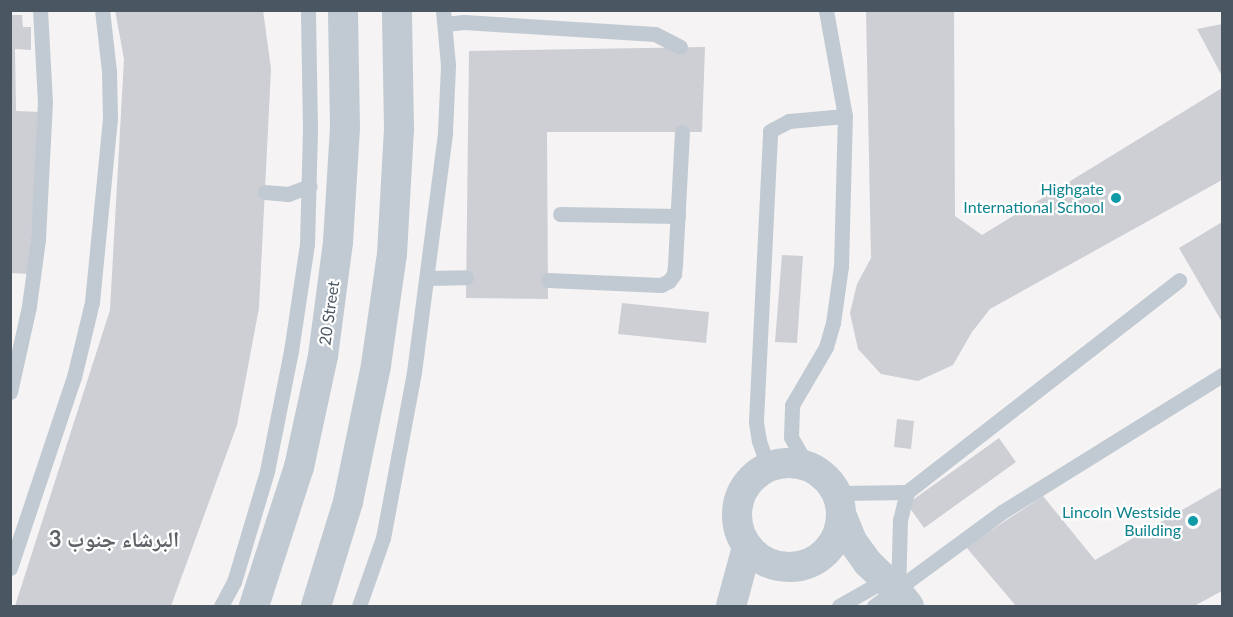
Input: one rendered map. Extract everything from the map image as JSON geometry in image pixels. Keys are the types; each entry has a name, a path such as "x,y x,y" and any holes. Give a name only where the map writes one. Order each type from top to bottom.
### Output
{"street":[{"name":"20 Street","path":"254,606 299,467 323,356 339,242 345,128 343,10"},
{"path":"316,606 348,502 376,365 390,265 399,129 397,10"},
{"path":"840,505 837,537 825,553 807,564 790,568 774,565 759,558 747,547 739,532 736,517 738,502 744,487 755,475 768,466 807,465 825,476 840,505 852,541 892,596"},
{"path":"731,606 747,547"},
{"path":"807,564 861,573 892,596"}],"lane":[{"path":"10,392 29,306 41,205 45,102 40,10"},
{"path":"10,568 74,377 92,302 110,119 109,70 102,10"},
{"path":"221,606 234,582 267,471 293,340 307,244 310,186 308,10"},
{"path":"807,465 791,437 792,405 826,347 833,323 841,266 845,116 826,10"},
{"path":"359,606 383,538 414,372 445,132 448,65 444,17 464,22 656,34 680,47"},
{"path":"768,466 759,441 756,421 770,131 789,121 845,116"},
{"path":"548,280 661,285 669,281 674,274 682,132"},
{"path":"265,192 288,194 310,186"},
{"path":"560,214 678,216"},
{"path":"427,278 466,278"},
{"path":"840,505 907,492 1179,280"},
{"path":"839,606 892,596 1002,512 1222,375"},
{"path":"892,596 900,520 907,492"}],"building":[{"path":"115,10 263,10 271,69 259,308 237,425 171,606 15,606 110,310 124,59"},
{"name":"Highgate International School","path":"866,10 954,10 955,216 982,235 1222,88 1222,180 990,309 972,332 953,365 918,381 881,374 858,349 850,313 857,284 871,258"},
{"path":"10,15 22,15 23,27 31,27 31,50 15,49 16,111 42,112 28,274 10,273"},
{"path":"1222,24 1222,76 1197,29"},
{"path":"705,47 702,132 547,132 548,299 466,298 469,51"},
{"path":"1222,222 1222,322 1179,248"},
{"path":"782,255 803,256 797,343 775,342"},
{"path":"622,303 709,312 706,343 618,334"},
{"path":"897,419 914,421 911,449 894,447"},
{"path":"999,438 1016,462 924,528 907,504"},
{"name":"Lincoln Westside Building","path":"1222,487 1222,591 1194,606 1016,606 966,547 1043,496 1095,560"}],"place":[{"name":"Highgate International School","path":"1116,198"},
{"name":"Lincoln Westside Building","path":"1193,521"}],"district":[{"name":"البرشاء جنوب 3","path":"114,539"}]}
